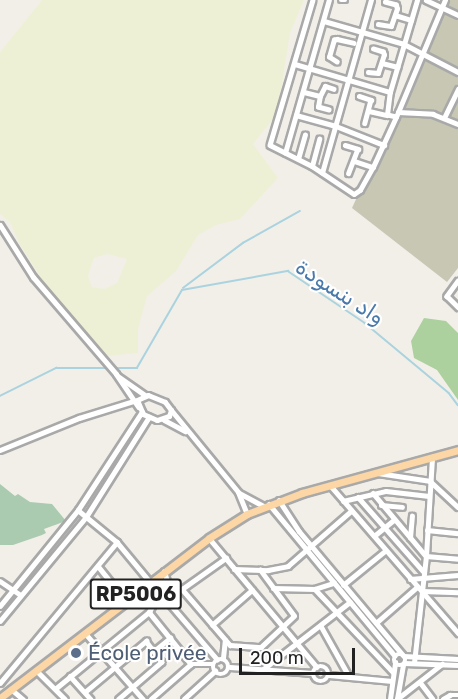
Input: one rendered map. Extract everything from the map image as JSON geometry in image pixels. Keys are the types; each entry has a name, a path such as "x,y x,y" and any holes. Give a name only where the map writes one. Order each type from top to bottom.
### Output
{"main road":[{"name":"RP5006","path":"0,698 209,538 248,514 279,500 458,450"}],"street":[{"path":"313,0 270,145 312,166 355,194 360,190 384,145 445,0"},
{"path":"285,153 329,0"},
{"path":"322,173 371,0"},
{"path":"387,115 390,92 417,0"},
{"path":"426,0 458,15"},
{"path":"378,24 391,26 395,15 396,6 385,2"},
{"path":"395,15 411,20"},
{"path":"324,21 404,44 458,72"},
{"path":"337,62 329,59 336,39 354,43"},
{"path":"317,45 331,48"},
{"path":"368,72 378,73 382,63 384,53 373,49"},
{"path":"382,63 398,67"},
{"path":"295,64 390,92"},
{"path":"329,110 318,107 320,96 325,86 334,89"},
{"path":"444,118 458,89"},
{"path":"304,92 320,96"},
{"path":"359,96 371,100 365,123"},
{"path":"369,111 387,115 433,114 458,124"},
{"path":"296,115 336,126 384,145"},
{"path":"298,159 305,135"},
{"path":"312,166 319,139"},
{"path":"345,145 358,149 349,173"},
{"path":"354,161 373,167"},
{"path":"0,225 33,277 114,371 140,410 149,417 162,419 186,432"},
{"path":"458,281 447,296 458,307"},
{"path":"114,371 145,395 161,399 238,492 248,514"},
{"path":"0,606 78,510 140,410 137,399 145,395"},
{"path":"0,450 79,418 134,400"},
{"path":"162,419 169,416 171,410"},
{"path":"0,621 86,517 149,417"},
{"path":"414,663 420,590 426,556 432,457"},
{"path":"374,473 430,481 458,507"},
{"path":"330,485 458,633"},
{"path":"343,501 373,493 394,491 429,496"},
{"path":"238,492 266,505 372,627 395,659 404,664 458,665"},
{"path":"373,493 426,556 458,559"},
{"path":"358,497 423,571"},
{"path":"279,500 291,521 403,655 404,664 397,699"},
{"path":"381,505 402,507"},
{"path":"78,510 117,542 151,583"},
{"path":"234,568 260,570 288,566 351,511"},
{"path":"410,538 412,516"},
{"path":"374,537 394,520"},
{"path":"427,530 458,533"},
{"path":"209,538 317,667 326,668 329,675"},
{"path":"0,683 117,542"},
{"path":"339,589 386,551"},
{"path":"56,689 149,612 155,601 182,589 226,558"},
{"path":"98,566 126,601"},
{"path":"182,589 232,646 261,647 294,619 294,614 260,570"},
{"path":"164,572 168,582 166,595 218,661"},
{"path":"410,579 458,575"},
{"path":"0,580 21,595"},
{"path":"273,588 315,589 334,582"},
{"path":"315,589 393,672"},
{"path":"141,590 148,598 155,601"},
{"path":"212,625 252,590"},
{"path":"372,627 420,590 458,592"},
{"path":"262,670 351,602"},
{"path":"149,612 191,664"},
{"path":"452,626 458,620"},
{"path":"321,626 349,676"},
{"path":"84,633 143,699"},
{"path":"154,651 170,638"},
{"path":"184,699 214,671 225,639"},
{"path":"85,692 144,641 162,662 119,699"},
{"path":"395,659 403,655 458,659"},
{"path":"390,699 395,659"},
{"path":"151,699 191,664 218,661 229,662 230,667"},
{"path":"397,699 442,664"},
{"path":"230,667 313,673"},
{"path":"214,671 224,675 230,667"},
{"path":"317,667 313,673 315,680 321,682 329,675"},
{"path":"36,670 65,699"},
{"path":"329,675 392,681"},
{"path":"70,676 91,699"},
{"path":"420,682 433,699"},
{"path":"11,689 23,699"},
{"path":"443,699 455,696"}],"shaded area":[{"path":"42,0 304,0 290,33 277,114 253,144 278,178 240,219 216,225 198,235 176,271 147,296 138,329 138,353 107,356 48,289 19,243 10,222 0,214 0,52","holes":["107,254 127,259 117,283 104,289 92,287 88,276 94,258"]},
{"path":"448,0 458,0 458,268 447,282 352,208"}],"green space":[{"path":"424,318 446,321 458,333 458,400 437,370 414,358 411,341"},
{"path":"0,484 15,496 18,494 30,502 52,504 66,521 44,529 46,533 42,535 13,545 0,545"}],"waterway":[{"name":"واد بنسودة","path":"183,288 243,243 300,211"},
{"name":"واد بنسودة","path":"112,368 137,368 182,290 288,271 365,323 449,393 458,405"},
{"name":"واد بنسودة","path":"0,396 56,368 107,368"}],"place":[{"name":"École privée","path":"76,653"}]}
